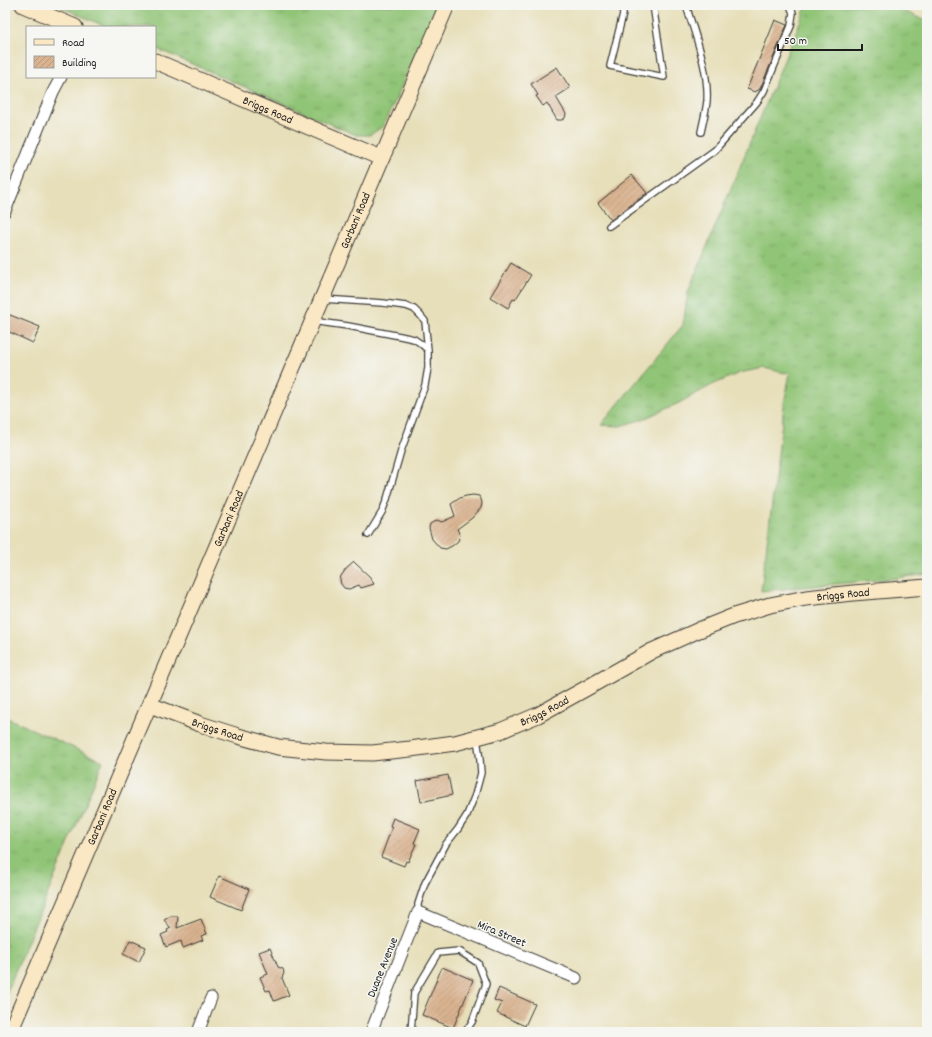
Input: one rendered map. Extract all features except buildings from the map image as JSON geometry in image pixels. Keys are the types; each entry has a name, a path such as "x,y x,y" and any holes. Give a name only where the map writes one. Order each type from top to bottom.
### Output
{"street":[{"path":"23,5 73,26"},
{"name":"Garbani Road","path":"10,1032 150,705 215,547 447,5"},
{"name":"Briggs Road","path":"156,61 381,158"},
{"path":"5,211 53,92 60,78"},
{"name":"Briggs Road","path":"150,705 200,724 278,747 326,752 372,753 455,743 500,731 538,714 652,651 734,616 770,605 806,598 927,587"},
{"name":"Mira Street","path":"418,912 576,978"},
{"name":"Duane Avenue","path":"371,1032 418,912"},
{"path":"198,1032 211,998"}],"lane":[{"path":"622,5 623,14 610,66 664,77 653,5"},
{"path":"686,5 706,76 707,101 701,132"},
{"path":"609,226 715,150 757,102 764,91 791,26 793,12 790,5"},
{"path":"321,299 406,306 414,309 425,321 428,350 428,368 425,385 401,451 387,499 382,512 368,535"},
{"path":"312,321 348,326 414,339 428,350"},
{"path":"418,912 418,904 425,883 446,844 467,815 475,795 481,773 477,737"},
{"path":"411,1032 414,992 438,952 459,951 478,964 486,984 472,1022 465,1032"}],"green space":[{"path":"56,5 437,5 389,115 382,127 370,135 356,135 156,48 156,26 105,26"},
{"path":"807,5 890,5 927,21 927,574 761,591 785,398 790,374 764,368 739,373 643,419 620,426 601,425 683,325 688,292"},
{"path":"5,717 103,761 5,996"}]}
